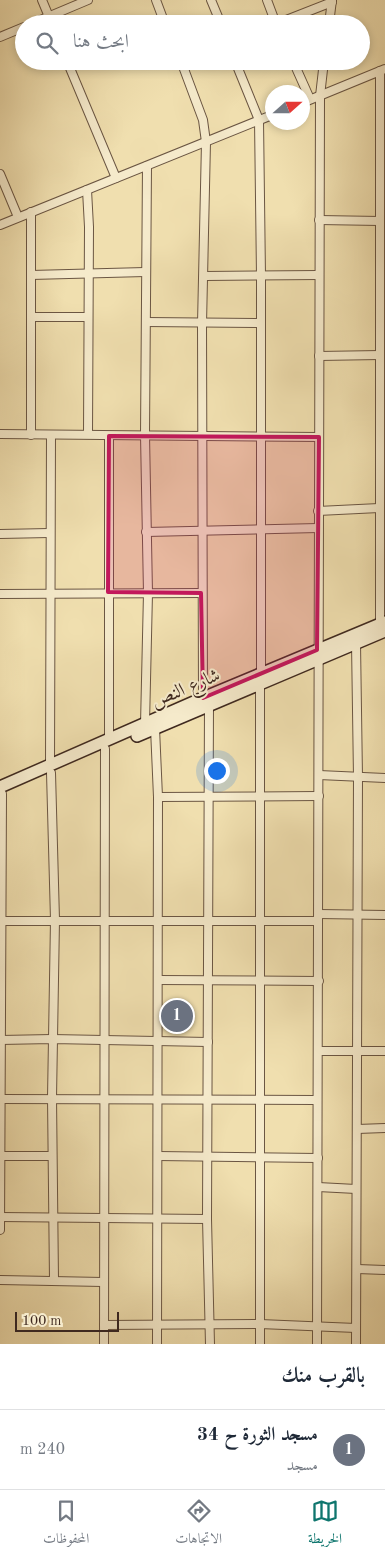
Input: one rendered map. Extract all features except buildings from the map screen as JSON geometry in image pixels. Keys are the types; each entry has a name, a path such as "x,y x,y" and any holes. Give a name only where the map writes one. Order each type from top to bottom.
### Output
{"main road":[{"name":"شارع النص","path":"318,654 356,643 383,626"},
{"name":"شارع النص","path":"1,792 107,744 383,626"}],"street":[{"path":"42,0 48,15"},
{"path":"60,15 88,0"},
{"path":"156,0 162,15"},
{"path":"211,0 217,15"},
{"path":"267,0 273,15"},
{"path":"298,15 329,2 329,15"},
{"path":"0,36 15,30"},
{"path":"71,70 116,178"},
{"path":"184,70 203,120 206,142 205,276 202,324 202,593 210,797 207,1158 210,1344"},
{"path":"239,70 259,120 261,276 259,530 261,678 260,1344"},
{"path":"296,70 301,85"},
{"path":"317,1344 320,775 318,654 319,220 320,96 323,70"},
{"path":"310,100 383,70 383,189 380,221 382,498 379,508 383,626"},
{"path":"0,225 265,118"},
{"path":"147,166 145,272 146,532 150,726 158,797 157,1344"},
{"path":"0,174 18,217"},
{"path":"87,190 88,434"},
{"path":"31,435 32,212"},
{"path":"319,220 380,221"},
{"path":"31,275 145,272"},
{"path":"205,276 319,275"},
{"path":"32,317 88,317"},
{"path":"146,322 202,324 260,323"},
{"path":"319,356 380,355"},
{"path":"0,434 319,437"},
{"path":"51,435 49,533 51,769 55,920 52,1039 54,1280"},
{"path":"104,1344 102,1219 110,436"},
{"path":"318,510 379,508"},
{"path":"146,532 318,528"},
{"path":"0,534 49,533"},
{"path":"0,594 202,593"},
{"path":"356,643 358,776 356,915 356,1344"},
{"path":"320,775 385,778"},
{"path":"0,1230 1,792"},
{"path":"158,797 319,796"},
{"path":"1,921 260,921 385,915"},
{"path":"158,980 319,981"},
{"path":"0,1040 208,1042"},
{"path":"318,1051 385,1051"},
{"path":"1,1099 208,1098 317,1100"},
{"path":"356,1129 385,1128"},
{"path":"0,1156 52,1156"},
{"path":"158,1156 318,1158"},
{"path":"318,1187 356,1189"},
{"path":"0,1216 102,1219 207,1219"},
{"path":"356,1269 385,1270"},
{"path":"0,1280 103,1282"},
{"path":"104,1326 260,1324 356,1328"}],"highlighted area":[{"path":"109,436 319,437 317,650 203,698 201,593 108,592"}],"place":[{"name":"مسجد الثورة ح 34","path":"177,1016"}]}
